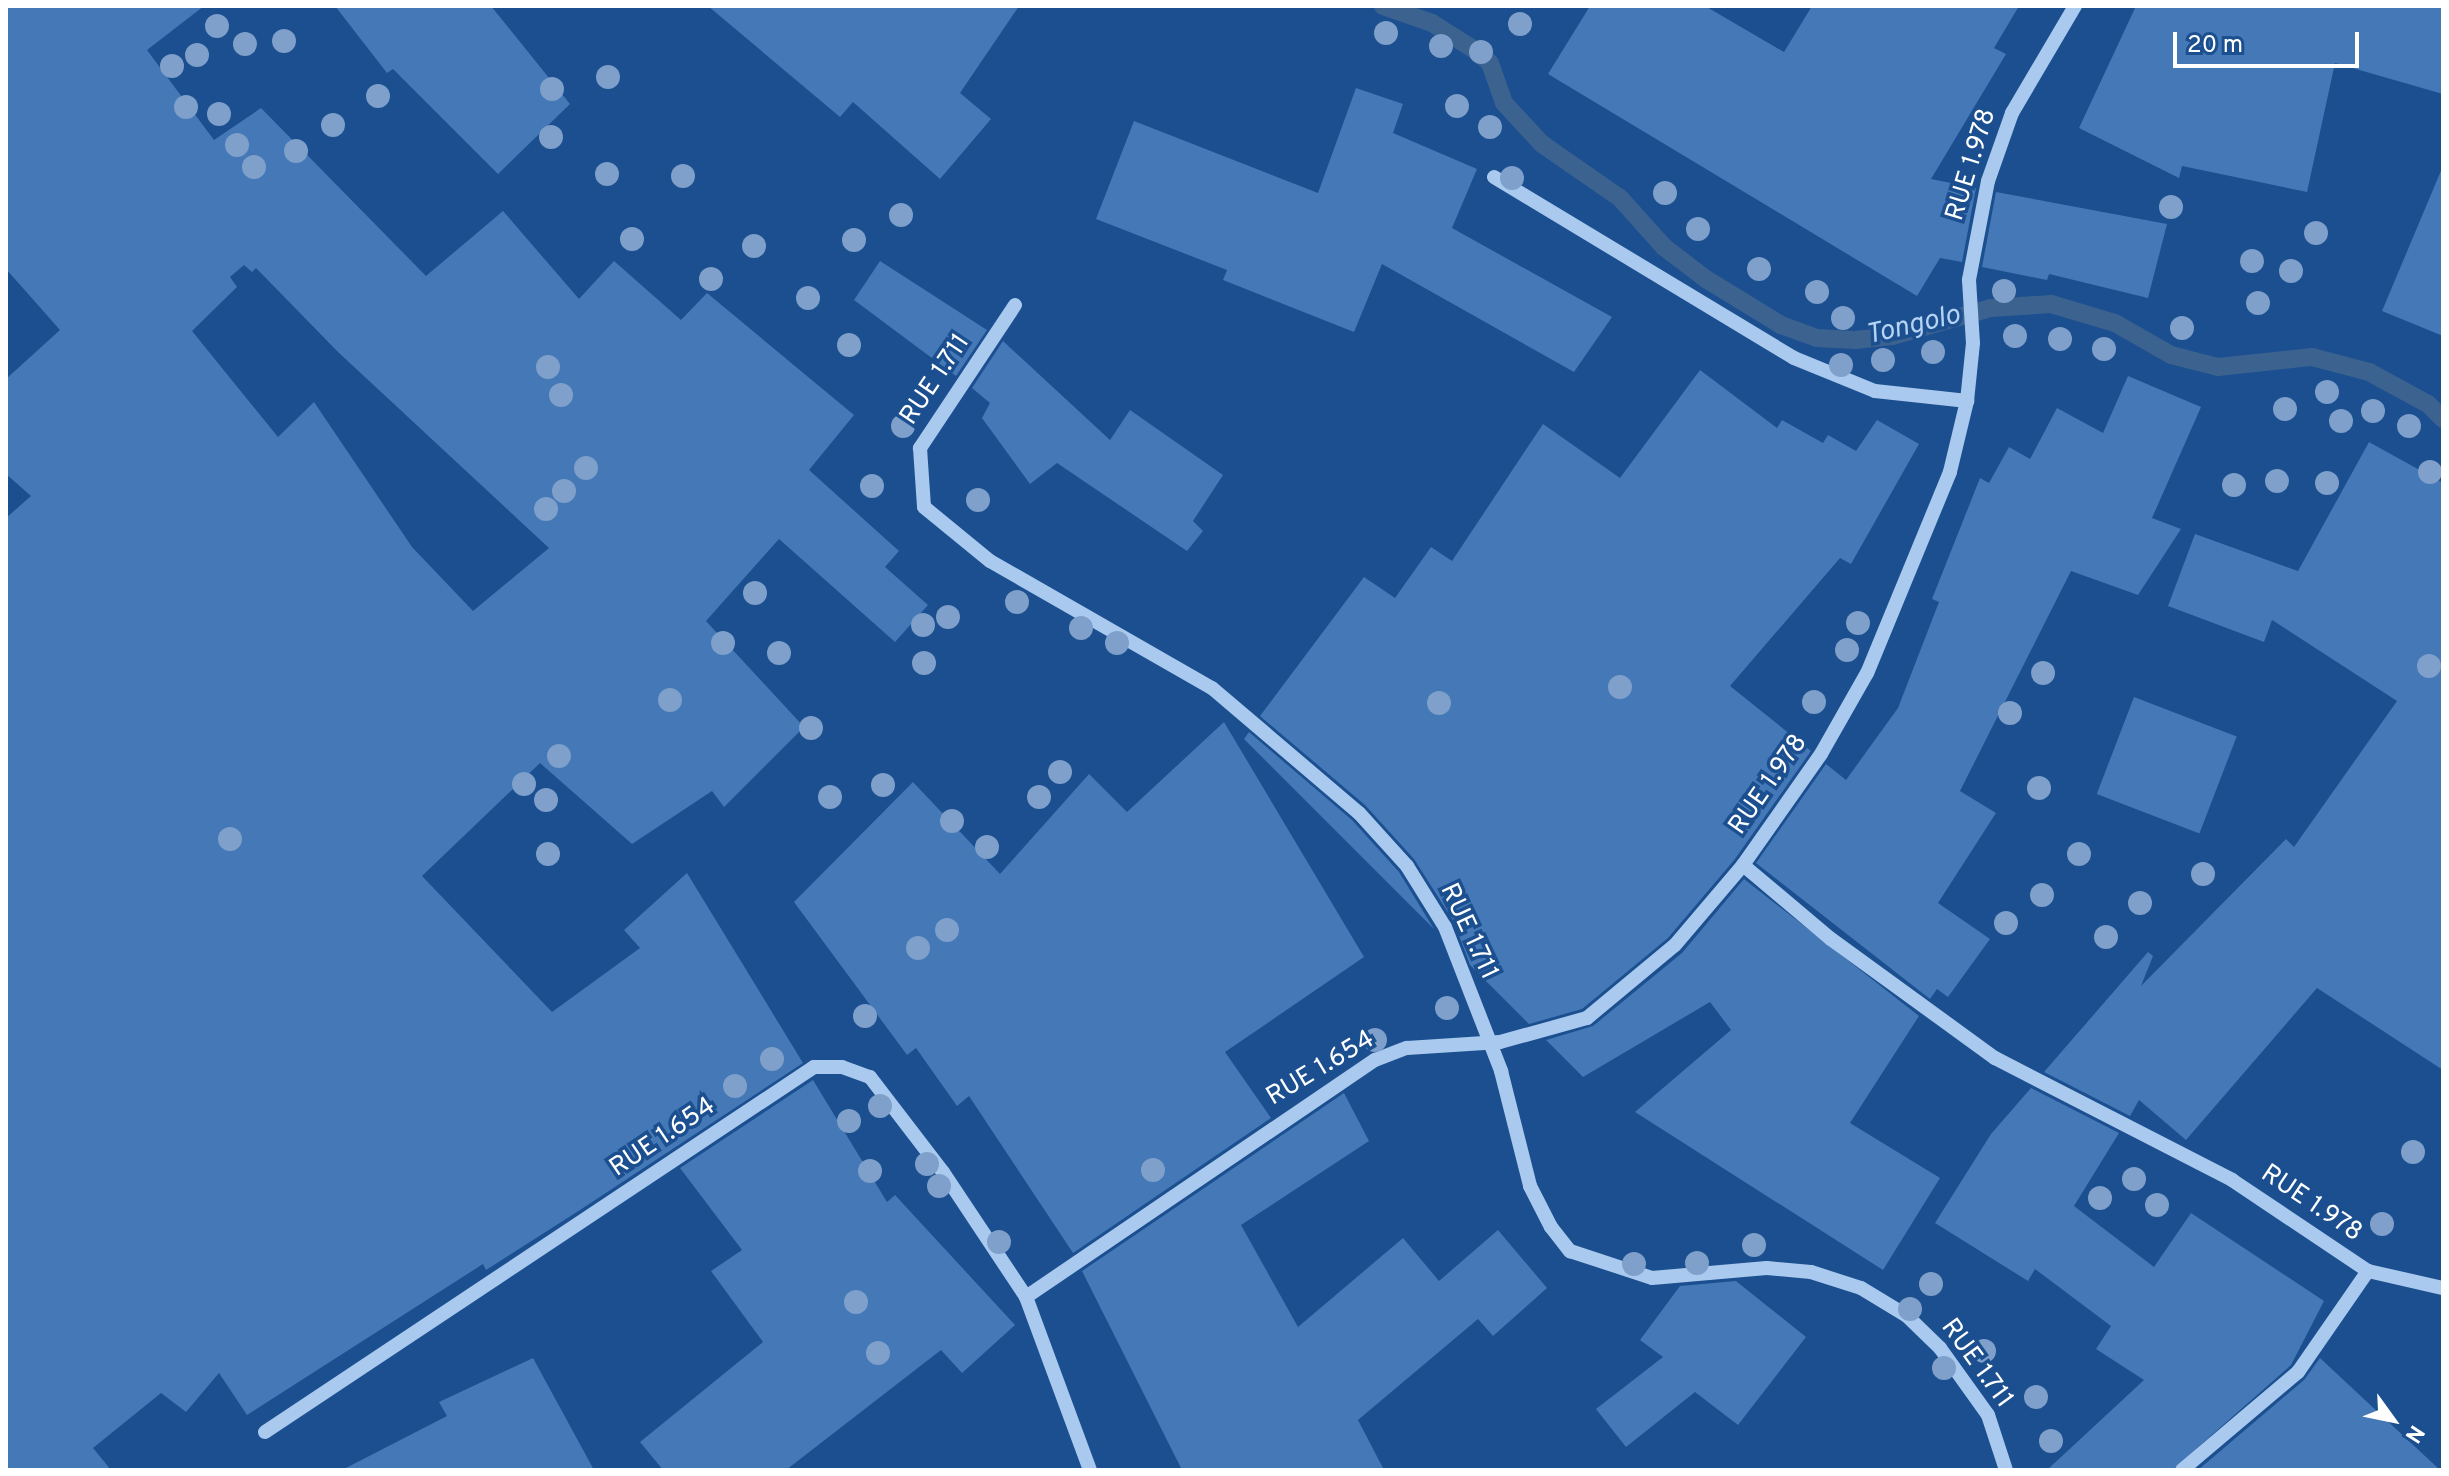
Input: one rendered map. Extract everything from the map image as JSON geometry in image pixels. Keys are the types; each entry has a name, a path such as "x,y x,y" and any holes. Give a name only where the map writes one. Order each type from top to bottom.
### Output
{"street":[{"name":"RUE 1.978","path":"2075,6 2012,113 1988,181 1969,280 1973,343 1967,401 1950,472 1867,673 1821,754 1743,865 1831,939 1995,1058 2232,1180 2368,1271 2443,1288"},
{"path":"1494,177 1794,358 1875,391 1967,401"},
{"name":"RUE 1.711","path":"1015,305 920,448 924,507 990,561 1212,688 1359,813 1407,866 1445,927 1495,1042 1530,1186 1551,1227 1570,1251 1652,1278 1767,1268 1811,1272 1861,1288 1907,1316 1940,1348 1988,1415 2006,1470"},
{"name":"RUE 1.654","path":"1026,1297 1355,1070 1407,1048 1495,1042 1587,1018 1621,994 1675,945 1743,865"},
{"name":"RUE 1.654","path":"265,1432 814,1067 842,1067 870,1077 943,1172 1026,1297 1090,1470"},
{"path":"2182,1470 2298,1372 2368,1271"}],"building":[{"path":"6,6 204,6 147,50 214,140 261,108 426,276 503,211 579,299 614,261 681,320 707,293 854,415 809,470 899,551 885,567 928,605 895,642 779,539 706,621 804,727 724,807 712,791 632,844 540,763 422,876 552,1012 640,948 624,930 687,873 803,1063 486,1270 483,1264 247,1415 219,1373 186,1412 161,1393 93,1448 111,1470 6,1470 6,518 31,496 6,474 6,379 60,330 6,269","holes":["244,265 252,272 256,268 338,352 549,548 473,611 412,547 314,402 278,437 192,331 237,287 230,277"]},
{"path":"335,6 491,6 570,104 498,174 393,69 387,73"},
{"path":"708,6 1019,6 960,93 991,119 940,179 853,102 840,117"},
{"path":"1590,6 1705,6 1784,52 1812,6 2019,6 1994,48 2006,54 1931,179 1976,188 1962,262 1940,258 1917,296 1548,74"},
{"path":"2136,6 2443,6 2443,94 2335,63 2307,192 2182,166 2179,178 2079,128"},
{"path":"1356,88 1403,104 1393,133 1477,169 1452,228 1612,317 1574,372 1382,264 1354,332 1223,280 1227,270 1096,219 1134,121 1318,193"},
{"path":"2443,166 2443,336 2382,311"},
{"path":"1996,192 2167,224 2148,298 2049,274 2047,280 1982,267"},
{"path":"880,261 987,330 956,376 854,300"},
{"path":"1003,341 1110,440 1130,410 1223,475 1193,521 1203,531 1187,551 1057,463 1030,484 982,418 990,403 972,388"},
{"path":"1700,370 1777,428 1782,420 1823,443 1828,435 1856,451 1877,420 1919,444 1851,564 1840,558 1730,686 1811,751 1735,859 1668,938 1582,1009 1529,1024 1470,965 1454,922 1414,859 1365,805 1260,716 1364,577 1395,598 1431,547 1452,561 1543,424 1620,478"},
{"path":"2128,376 2201,407 2152,518 2181,529 2138,595 2071,571 1960,791 1996,813 1938,903 1990,939 1948,997 1937,989 1930,999 1756,863 1826,764 1846,780 1898,708 1939,602 1932,599 1980,478 1989,483 2009,447 2030,459 2057,408 2103,433"},
{"path":"2369,442 2443,483 2443,1070 2317,988 2186,1140 2139,1100 2130,1116 2044,1072 2148,952 2153,956 2141,986 2286,839 2294,847 2397,701 2272,620 2264,642 2168,606 2195,534 2298,571"},
{"path":"2134,697 2237,736 2199,834 2097,794"},
{"path":"1224,722 1364,957 1225,1052 1271,1118 1073,1253 969,1096 957,1106 916,1048 907,1055 794,902 913,782 1000,874 1089,774 1127,812"},
{"path":"1249,732 1352,820 1399,872 1434,929 1244,739"},
{"path":"1744,879 1919,1016 1850,1123 1940,1178 1883,1270 1635,1112 1731,1030 1710,1002 1583,1077 1546,1040 1593,1026 1682,953"},
{"path":"813,1080 887,1202 895,1195 1015,1325 962,1373 941,1350 786,1470 663,1470 640,1442 763,1342 711,1271 742,1250 680,1168"},
{"path":"2031,1088 2119,1133 2074,1206 2154,1267 2191,1213 2324,1301 2291,1365 2172,1470 2047,1470 2144,1380 2096,1349 2111,1326 2035,1269 2028,1281 1935,1223 1991,1134"},
{"path":"1344,1093 1369,1141 1241,1225 1298,1327 1403,1238 1439,1281 1498,1230 1547,1288 1493,1336 1478,1319 1358,1420 1384,1470 1182,1470 1082,1271"},
{"path":"1736,1281 1806,1337 1738,1425 1695,1392 1626,1447 1596,1409 1663,1357 1640,1340 1680,1286"},
{"path":"533,1358 594,1470 342,1470 447,1416 439,1402"},
{"path":"2320,1358 2440,1470 2198,1470 2304,1380"}],"waterway":[{"name":"Tongolo","path":"1383,6 1432,23 1478,52 1490,63 1504,103 1542,144 1620,198 1664,247 1706,279 1781,325 1816,338 1855,340 1892,336 1991,308 2051,304 2115,323 2171,355 2218,367 2312,357 2369,372 2428,404 2443,419"}]}
